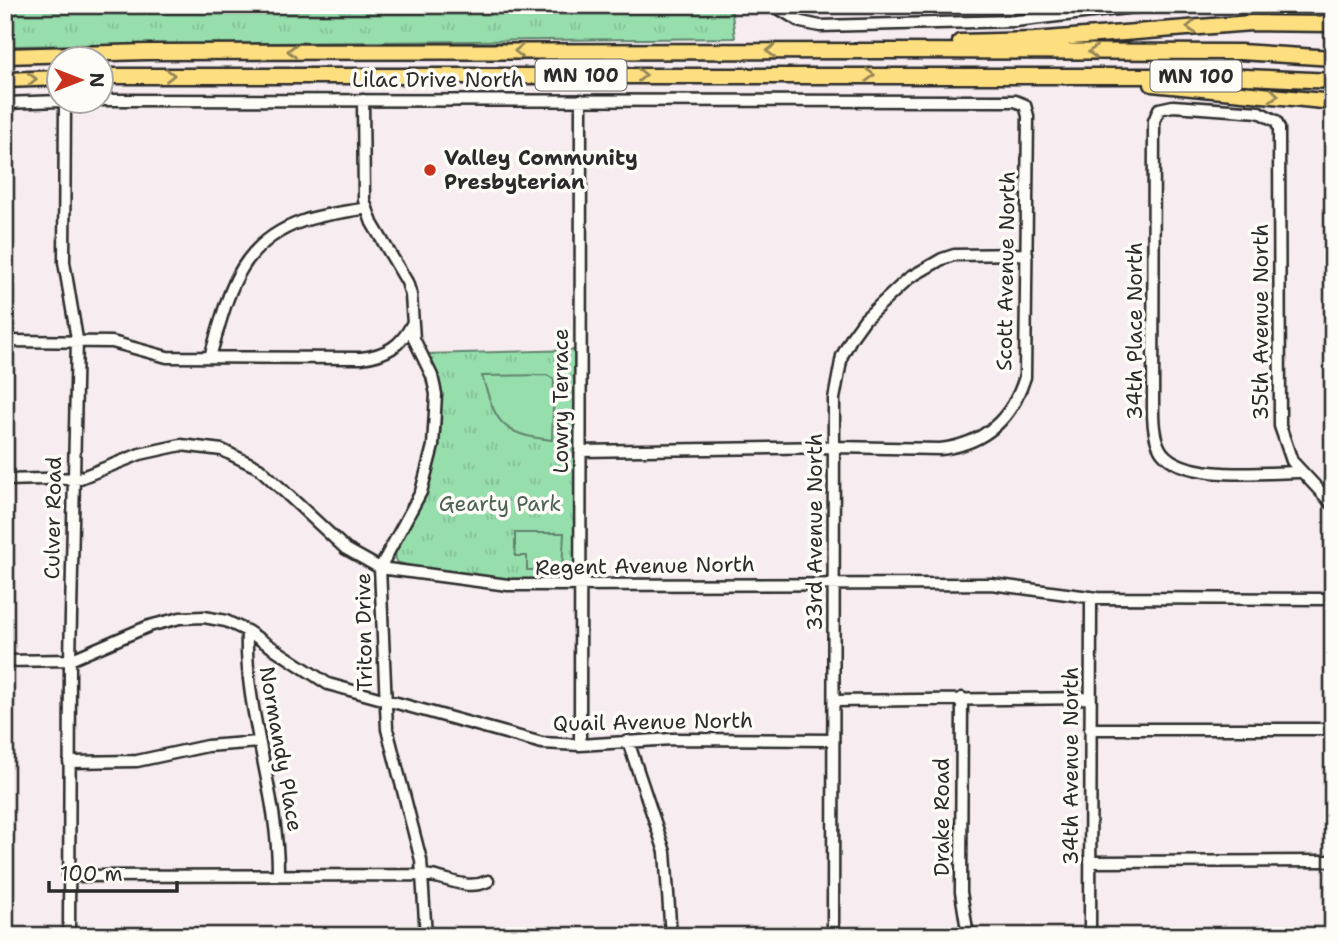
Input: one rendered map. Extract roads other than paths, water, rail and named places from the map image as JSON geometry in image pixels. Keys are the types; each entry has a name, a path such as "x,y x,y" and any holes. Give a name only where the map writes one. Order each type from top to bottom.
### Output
{"highway":[{"path":"888,51 960,42 1034,40 1251,23 1333,24"},
{"name":"MN 100","path":"5,56 147,51 888,51 1240,52 1333,58"},
{"name":"MN 100","path":"116,76 1223,76 1333,81"},
{"path":"1060,76 1333,102"},
{"path":"5,80 46,79"}],"street":[{"path":"773,5 801,22 820,26 1015,21 1152,5"},
{"name":"Lilac Drive North","path":"116,100 1002,101 1025,105"},
{"name":"Triton Drive","path":"363,100 366,208 407,282 411,295 415,338 432,376 436,426 421,492 380,568 387,729 416,831 423,874 426,936"},
{"name":"Lowry Terrace","path":"580,745 581,100"},
{"path":"5,103 46,102"},
{"name":"Scott Avenue North","path":"580,451 957,447 981,438 1001,422 1016,401 1025,377 1028,116 1025,105"},
{"name":"34th Place North","path":"1276,121 1259,112 1173,106 1159,109 1154,121 1153,410 1157,441 1162,452 1184,468 1212,472 1299,472"},
{"name":"Culver Road","path":"65,116 64,262 76,342 68,762 69,936"},
{"name":"35th Avenue North","path":"1276,121 1280,136 1280,426 1284,444 1299,472 1333,505"},
{"path":"210,357 232,286 253,252 268,238 304,220 366,208"},
{"name":"33rd Avenue North","path":"833,936 836,377 852,337 872,311 909,278 942,259 965,254 1027,254"},
{"path":"5,341 112,342 167,357 375,357 397,345 412,323"},
{"name":"Regent Avenue North","path":"5,480 73,479 160,448 181,445 222,450 268,475 346,550 380,568 508,585 991,584 1091,597 1333,599"},
{"name":"34th Avenue North","path":"1090,936 1091,597"},
{"name":"Quail Avenue North","path":"5,661 70,660 149,626 180,618 216,619 247,631 320,680 384,701 466,720 542,743 580,745 628,741 833,740"},
{"name":"Normandy Place","path":"247,631 246,666 275,820 278,874"},
{"name":"Drake Road","path":"962,698 961,892 968,936"},
{"path":"834,701 1090,698"},
{"path":"1090,729 1333,729"},
{"path":"628,741 665,852 671,936"},
{"path":"68,762 137,761 207,746 259,742"},
{"path":"1090,862 1333,861"},
{"path":"68,876 423,874 436,875 468,887 488,881"}],"place":[{"name":"Valley Community Presbyterian","path":"430,170"}],"park label":[{"name":"Gearty Park","path":"500,504"}]}
